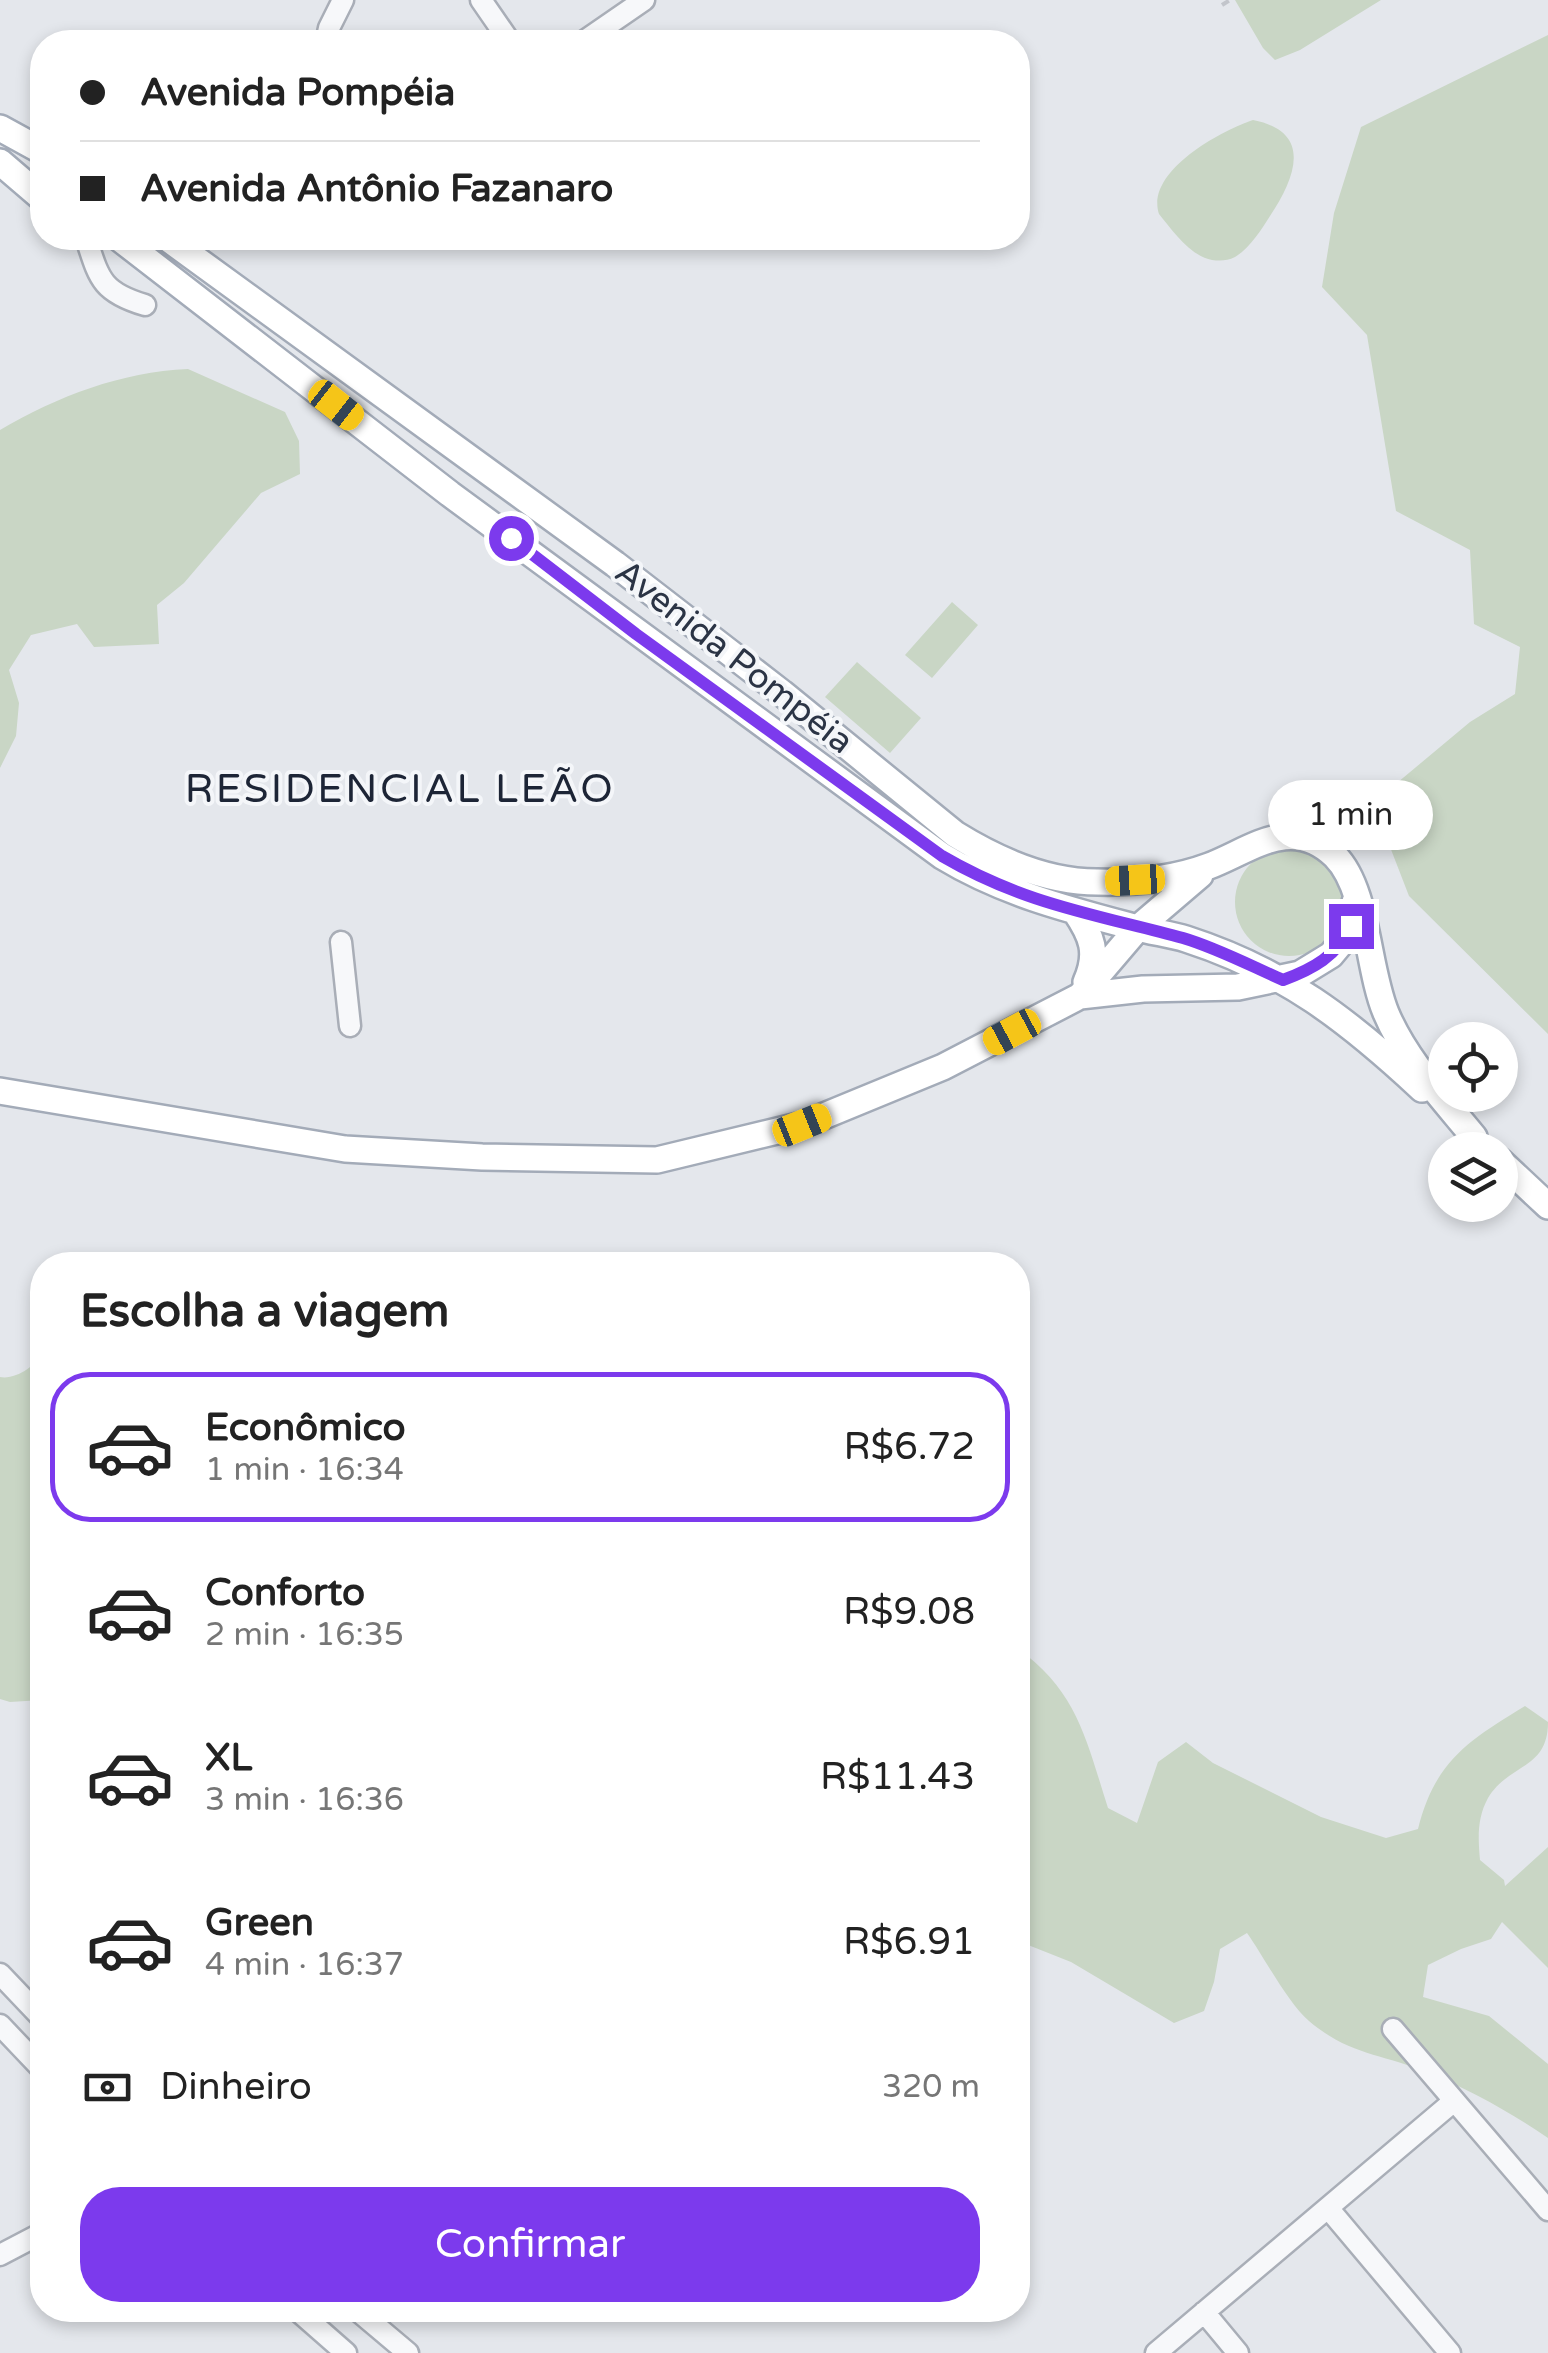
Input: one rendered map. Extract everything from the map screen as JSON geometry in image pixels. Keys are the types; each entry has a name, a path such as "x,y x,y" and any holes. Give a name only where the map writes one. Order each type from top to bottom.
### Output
{"main road":[{"path":"0,128 30,144"},
{"path":"0,162 30,188"},
{"name":"Avenida Pompéia","path":"135,250 636,634 942,856 1004,889 1186,939 1283,980 1315,998 1370,1041 1469,1132"},
{"name":"Avenida Pompéia","path":"185,250 616,564 955,834 980,849 1038,872 1096,882 1170,877 1212,866 1271,838 1302,838 1330,852 1350,877 1374,979 1387,1016 1428,1080 1472,1132"},
{"path":"363,426 363,410 388,395"},
{"path":"549,566 604,588 612,581 616,564"},
{"path":"1080,996 1138,928 1212,866"},
{"path":"0,1091 345,1149 482,1157 657,1160 802,1125 943,1067 1080,996 1143,989 1238,988 1283,980 1316,967 1346,937 1354,915 1354,892"},
{"path":"1075,911 1089,932 1095,955 1080,996"},
{"path":"1518,1178 1548,1206"}],"street":[{"path":"329,30 343,0"},
{"path":"481,0 502,30"},
{"path":"601,30 644,0"},
{"path":"90,250 100,280 119,297 145,305"},
{"path":"341,942 350,1026"},
{"path":"0,1974 30,2005"},
{"path":"0,2025 30,2056"},
{"path":"1393,2030 1548,2210"},
{"path":"1156,2353 1454,2101"},
{"path":"1328,2208 1450,2353"},
{"path":"0,2255 30,2239"},
{"path":"1204,2312 1238,2353"},
{"path":"308,2322 334,2350"},
{"path":"371,2322 408,2353"}],"path":[{"path":"1222,5 1230,0"}],"green space":[{"path":"1235,0 1381,0 1300,50 1275,60 1263,48"},
{"path":"1548,35 1548,1034 1409,896 1373,803 1470,722 1515,694 1520,647 1474,624 1470,550 1396,511 1367,335 1322,287 1334,213 1361,127"},
{"path":"1253,120 1285,135 1292,146 1292,172 1279,201 1246,249 1226,260 1204,258 1182,242 1159,214 1158,198 1163,183 1188,155 1222,133"},
{"path":"188,369 285,412 299,441 300,474 261,493 184,583 157,605 159,644 94,647 77,624 31,635 9,670 19,703 16,736 0,768 0,430 91,388 139,375"},
{"path":"952,602 978,625 932,678 905,655"},
{"path":"857,662 921,718 890,753 825,697"},
{"path":"1289,848 1310,852 1327,864 1339,881 1343,902 1339,923 1327,940 1310,952 1289,956 1268,952 1251,940 1239,923 1235,902 1239,881 1251,864 1268,852"},
{"path":"30,1366 30,1701 10,1702 0,1699 0,1377"},
{"path":"1030,1659 1054,1682 1078,1720 1108,1808 1137,1823 1158,1762 1186,1742 1213,1763 1321,1817 1386,1838 1418,1829 1444,1769 1487,1730 1525,1706 1548,1722 1546,1738 1535,1758 1506,1778 1488,1798 1479,1836 1480,1860 1504,1880 1505,1886 1548,1847 1548,1968 1502,1922 1491,1939 1428,1965 1423,1997 1489,2016 1548,2064 1548,2138 1459,2086 1352,2047 1324,2032 1293,2003 1247,1933 1220,1949 1204,2011 1174,2023 1071,1962 1030,1946"}],"district":[{"name":"RESIDENCIAL LEÃO","path":"400,789"}],"route":[{"path":"511,538 636,634 942,856 979,878 1036,901 1186,939 1283,980 1316,967 1332,955 1351,926"}]}
